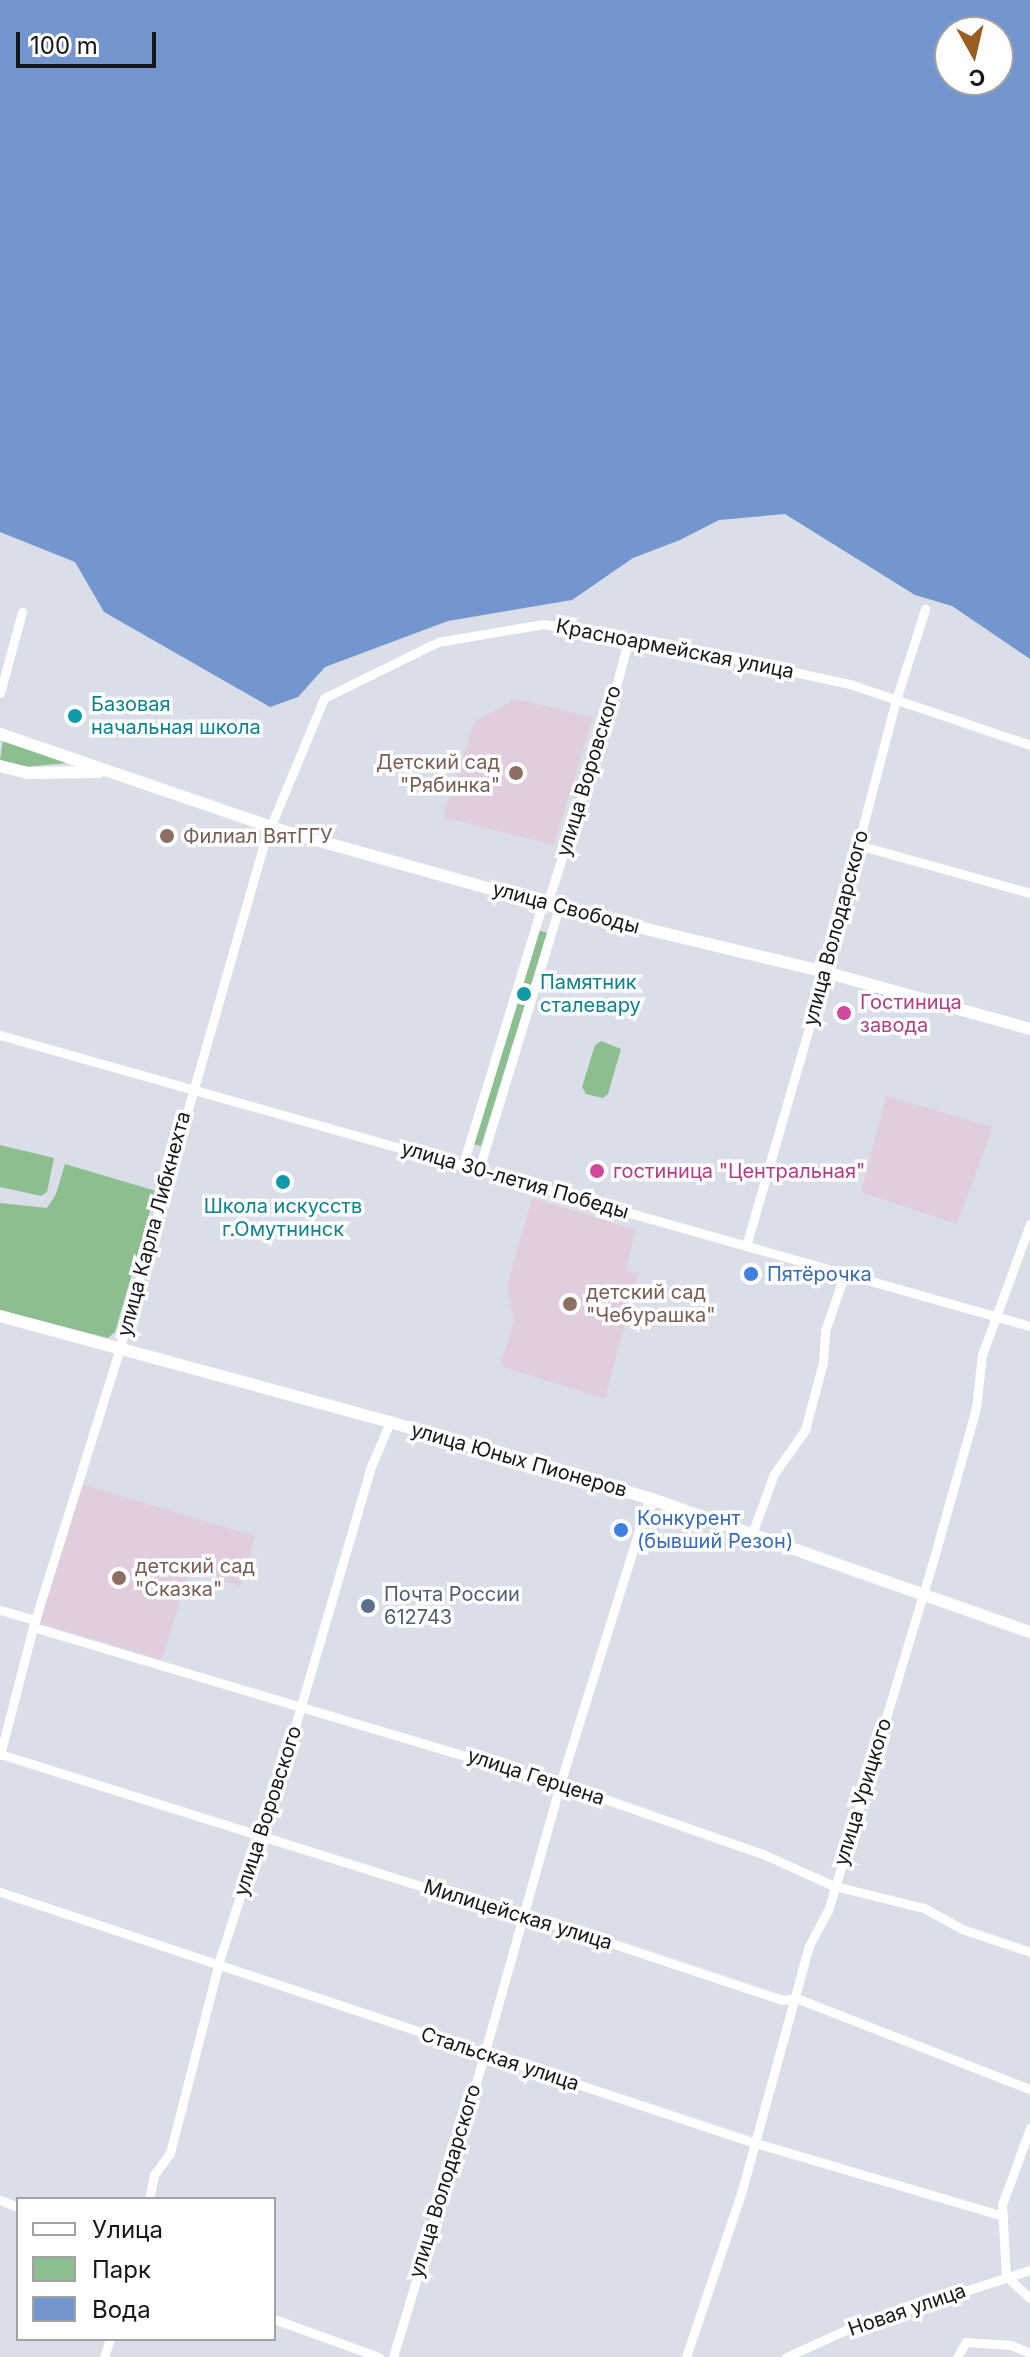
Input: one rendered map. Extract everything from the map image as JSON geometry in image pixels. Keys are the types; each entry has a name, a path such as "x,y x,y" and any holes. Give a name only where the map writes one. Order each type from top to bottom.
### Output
{"street":[{"name":"улица Володарского","path":"746,1246 825,972 896,700 925,609"},
{"path":"0,693 22,612"},
{"name":"Красноармейская улица","path":"324,698 431,645 543,624 629,638 850,684 1030,745"},
{"name":"улица Воровского","path":"479,1169 550,905 605,729 629,638"},
{"name":"улица Карла Либкнехта","path":"0,1754 34,1624 120,1347 191,1090 271,827 324,698"},
{"name":"улица Свободы","path":"0,734 271,827 550,905 825,972 1030,1029"},
{"name":"улица Свободы","path":"0,766 47,774 106,771"},
{"path":"858,845 1030,893"},
{"path":"463,1164 550,905"},
{"name":"улица 30-летия Победы","path":"0,1035 1030,1326"},
{"name":"улица Урицкого","path":"686,2357 741,2194 752,2142 809,1946 828,1911 921,1591 937,1547 976,1408 979,1365 1030,1224"},
{"path":"752,1534 774,1474 805,1430 823,1362 825,1331 845,1273"},
{"name":"улица Юных Пионеров","path":"0,1316 390,1422 649,1498 921,1591 1030,1632"},
{"name":"улица Воровского","path":"149,2197 154,2175 170,2153 220,1963 302,1705 370,1469 390,1422"},
{"name":"улица Володарского","path":"393,2357 484,2055 560,1784 649,1498"},
{"name":"улица Герцена","path":"0,1610 34,1624 560,1784 763,1854 834,1886 924,1908 962,1929 1030,1952"},
{"name":"Милицейская улица","path":"0,1754 510,1914 524,1914 782,2000 796,1998 1030,2089"},
{"name":"Стальская улица","path":"0,1892 752,2142 1003,2216"},
{"path":"1030,2128 1005,2193 1003,2216 1006,2276 1030,2298"},
{"name":"Новая улица","path":"786,2357 846,2330 1030,2270"},
{"path":"276,2320 379,2357"},
{"path":"957,2357 966,2342 1011,2345 1030,2353"}],"shaded area":[{"name":"Детский сад \"Рябинка\"","path":"516,699 593,717 554,845 443,817 475,721"},
{"path":"886,1096 993,1127 957,1224 861,1192"},
{"name":"детский сад \"Чебурашка\"","path":"532,1198 636,1230 626,1270 638,1274 605,1399 500,1366 514,1322 507,1287"},
{"name":"детский сад \"Сказка\"","path":"81,1484 255,1536 240,1586 189,1571 162,1660 39,1623"}],"green space":[{"path":"3,740 67,763 25,767 5,762 0,760"},
{"path":"538,930 547,933 481,1146 472,1144"},
{"path":"601,1041 621,1049 608,1094 603,1098 586,1094 582,1087 595,1045"},
{"path":"0,1145 54,1158 47,1192 41,1196 0,1187"},
{"path":"65,1164 156,1191 115,1332 108,1338 0,1310 0,1203 47,1208 56,1194"}],"water":[{"path":"0,0 1030,0 1030,659 952,606 915,595 785,514 719,520 680,540 633,558 572,600 448,621 325,667 298,697 270,707 104,612 75,562 0,532"}],"place":[{"name":"Базовая начальная школа","path":"75,716"},
{"name":"Детский сад \"Рябинка\"","path":"516,773"},
{"name":"Филиал ВятГГУ","path":"167,836"},
{"name":"Памятник сталевару","path":"524,994"},
{"name":"Гостиница завода","path":"844,1013"},
{"name":"гостиница \"Центральная\"","path":"597,1171"},
{"name":"Школа искусств г.Омутнинск","path":"283,1182"},
{"name":"Пятёрочка","path":"751,1274"},
{"name":"детский сад \"Чебурашка\"","path":"570,1304"},
{"name":"Конкурент (бывший Резон)","path":"621,1530"},
{"name":"детский сад \"Сказка\"","path":"119,1578"},
{"name":"Почта России 612743","path":"368,1606"}]}
